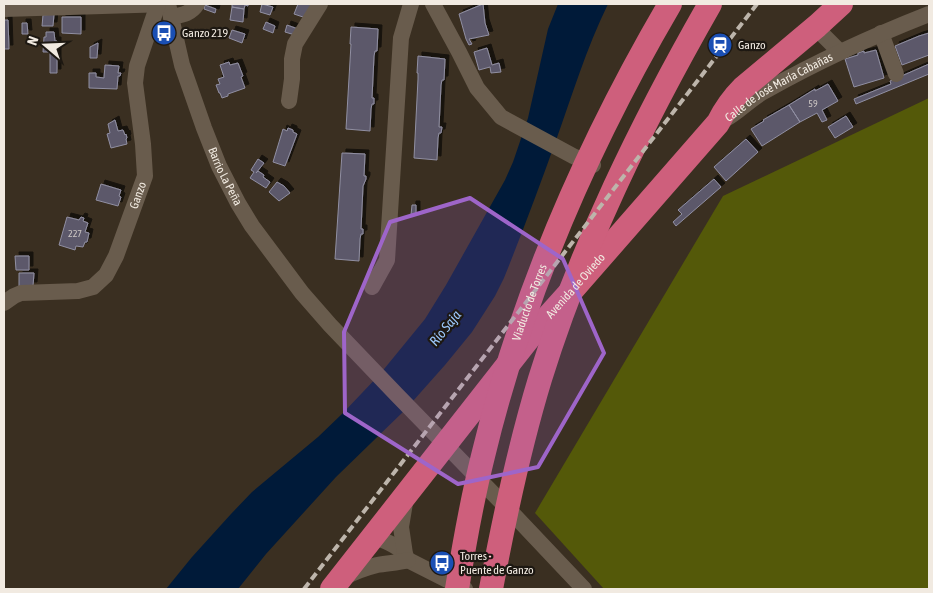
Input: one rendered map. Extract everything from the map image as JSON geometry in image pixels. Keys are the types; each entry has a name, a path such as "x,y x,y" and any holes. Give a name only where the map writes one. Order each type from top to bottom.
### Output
{"highway":[{"name":"Viaducto de Torres","path":"456,589 483,456 504,378 520,329 550,249 582,175 615,105 668,4"},
{"path":"492,589 510,494 533,400 556,331 611,194 651,110 712,4"},
{"name":"Avenida de Oviedo","path":"336,584 528,339 718,123 726,107 743,88 841,4"}],"street":[{"path":"4,9 158,4 186,14 193,10 197,4"},
{"name":"Ganzo","path":"4,303 21,293 78,291 93,286 106,275 116,256 145,176 135,83 137,66 158,4"},
{"path":"289,101 295,44 320,4"},
{"path":"372,287 387,260 401,38 411,4"},
{"path":"432,4 477,88 501,117 593,165"},
{"name":"Barrio La Peña","path":"169,8 182,65 204,128 219,166 252,226 302,293 330,325 584,589"},
{"name":"Calle de José María Cabañas","path":"718,123 734,114 765,91 840,52 929,14"},
{"name":"Calle de José María Cabañas","path":"817,26 840,52"},
{"path":"881,33 896,74"},
{"path":"405,559 401,526 407,492"},
{"path":"373,536 386,550 465,589"},
{"path":"336,584 363,568 405,559"}],"highlighted area":[{"path":"470,198 563,259 604,353 538,467 458,484 345,413 344,332 390,222"}],"shaded area":[{"path":"929,98 929,589 604,589 535,513 723,196"}],"water":[{"name":"Río Saja","path":"558,4 608,4 586,55 543,177 504,278 472,332 405,410 336,477 266,554 238,589 166,589 192,557 252,492 318,437 343,413 380,374 425,319 505,180 513,162 528,118 548,29"}],"building":[{"path":"232,4 248,4 248,6 245,5 244,9 232,7"},
{"path":"262,4 273,7 270,15 260,12"},
{"path":"298,4 314,4 306,18 294,14"},
{"path":"483,4 485,23 489,35 469,39 472,44 469,45 459,14"},
{"path":"205,5 216,9 215,13 204,9"},
{"path":"232,7 244,9 243,22 230,20"},
{"path":"54,14 53,26 42,26 43,15"},
{"path":"62,17 81,17 81,34 62,33"},
{"path":"4,20 8,20 9,49 4,49"},
{"path":"266,22 275,26 273,33 263,29"},
{"path":"22,23 27,23 28,34 22,34"},
{"path":"287,25 298,29 295,35 285,32"},
{"path":"351,27 378,29 377,51 375,51 374,56 372,98 374,98 374,104 372,104 371,109 370,131 346,129"},
{"path":"232,30 245,34 242,43 229,38"},
{"path":"46,32 54,32 55,41 57,41 57,73 50,73 50,52 43,52"},
{"path":"929,33 929,55 902,65 895,46"},
{"path":"98,43 97,58 90,58 90,47"},
{"path":"487,48 492,65 499,63 501,72 491,73 490,67 479,70 474,52"},
{"path":"876,50 884,78 854,87 845,59 864,51 864,53"},
{"path":"418,56 445,59 444,80 442,80 441,85 439,127 442,127 438,138 437,160 414,158"},
{"path":"229,62 230,65 238,63 245,88 222,98 216,85 220,84 218,79 224,77 220,65"},
{"path":"929,64 929,74 856,104 854,99 891,84 890,81"},
{"path":"105,65 119,66 118,73 121,73 118,76 117,89 89,88 89,73 96,73 96,77 104,78"},
{"path":"828,84 838,101 822,110 827,120 822,122 817,113 800,122 789,105 815,89 815,91"},
{"path":"789,105 800,122 762,146 751,129"},
{"path":"846,116 853,127 835,138 828,127"},
{"path":"115,120 118,131 123,130 126,134 127,144 111,148 107,134 110,133 108,124"},
{"path":"288,128 297,134 285,166 273,162 283,129 287,131"},
{"path":"746,139 758,152 726,181 714,167"},
{"path":"342,153 365,154 364,176 366,176 366,179 363,186 361,229 363,229 363,234 361,234 360,239 359,261 335,259"},
{"path":"258,159 264,163 256,173 258,171 270,182 266,188 250,178 254,172 251,170"},
{"path":"714,179 721,187 676,226 673,222 682,214 678,210"},
{"path":"277,182 290,193 279,201 269,192"},
{"path":"101,184 121,190 118,206 96,200"},
{"path":"412,205 416,205 416,215 411,215"},
{"path":"67,217 79,220 81,217 84,218 83,221 88,223 85,232 89,233 87,242 85,242 83,247 76,246 75,250 59,245"},
{"path":"15,256 29,256 29,270 16,270"},
{"path":"19,273 34,273 33,286 19,286"}],"railway":[{"path":"304,589 757,4"}],"place":[{"name":"Ganzo 219","path":"164,33"},
{"name":"Ganzo","path":"720,45"},
{"name":"Torres - Puente de Ganzo","path":"442,563"}]}
